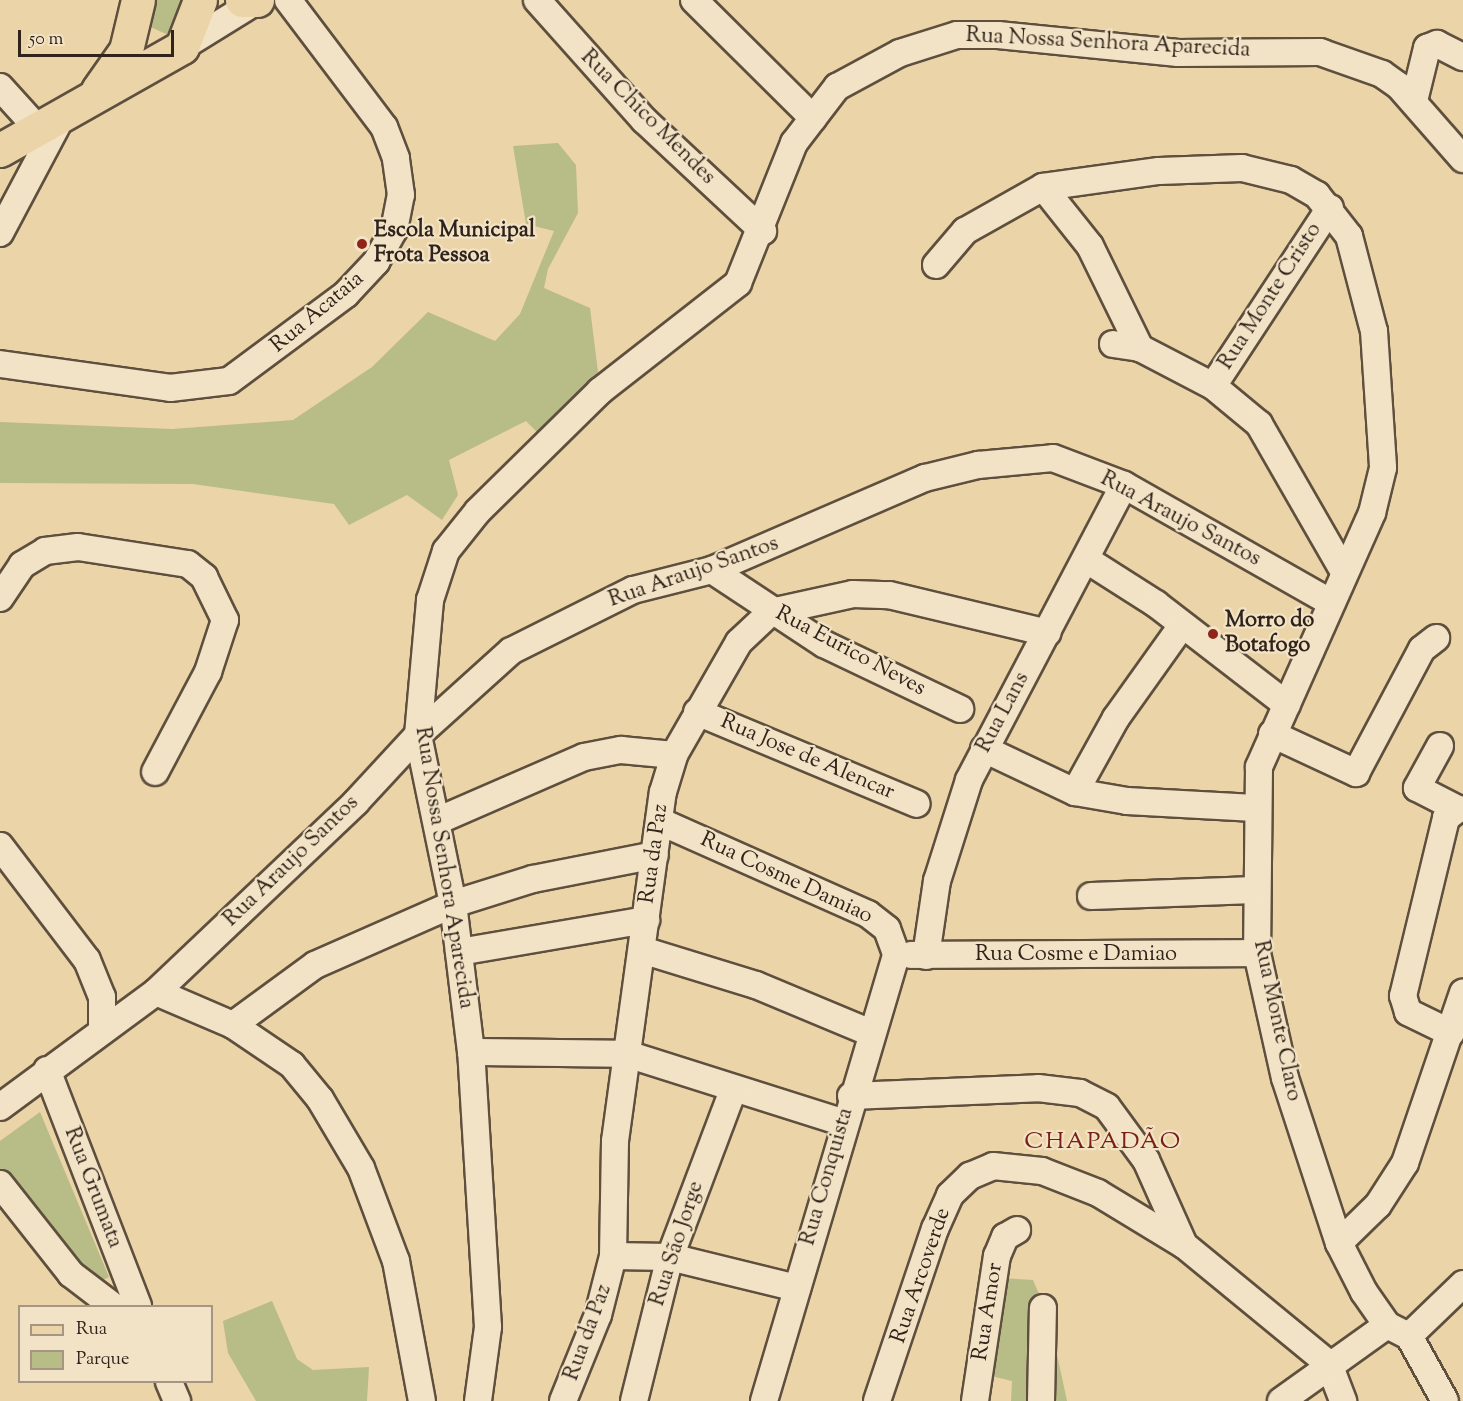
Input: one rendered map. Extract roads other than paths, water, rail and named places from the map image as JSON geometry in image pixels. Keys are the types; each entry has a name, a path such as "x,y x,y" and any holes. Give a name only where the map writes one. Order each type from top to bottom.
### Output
{"main road":[{"path":"89,101 132,34 138,0"},
{"path":"0,150 50,124 182,47 200,0"},
{"path":"242,0 258,0"},
{"path":"132,34 163,48 182,47"}],"street":[{"path":"182,47 258,0"},
{"name":"Rua Acataia","path":"0,364 170,388 210,386 254,366 346,294 376,262 396,218 401,195 396,158 384,127 288,0"},
{"name":"Rua Chico Mendes","path":"537,0 644,120 763,231"},
{"path":"694,0 813,118"},
{"name":"Rua Nossa Senhora Aparecida","path":"478,1401 488,1327 471,1052 453,904 418,735 424,640 446,551 477,511 600,391 738,283 763,231 794,143 837,87 900,53 957,35 1178,53 1320,52 1382,74 1414,101 1463,159"},
{"path":"1414,101 1427,48 1437,44 1463,57"},
{"path":"0,87 50,124 0,233"},
{"name":"Rua Monte Claro","path":"1043,187 1159,171 1242,168 1291,180 1329,208 1349,236 1360,269 1383,411 1383,468 1372,513 1342,570 1259,767 1255,808 1257,953 1285,1078 1339,1243 1445,1401"},
{"path":"936,265 965,231 1043,187 1090,246 1140,348"},
{"name":"Rua Monte Cristo","path":"1213,386 1329,208"},
{"path":"1113,344 1140,348 1213,386 1259,424 1342,570"},
{"name":"Rua Araujo Santos","path":"0,1107 47,1070 156,992 356,802 418,735 511,651 562,622 633,590 712,570 925,478 978,465 1053,458 1124,485 1330,602"},
{"name":"Rua Lans","path":"926,956 954,817 984,748 1088,560 1124,485"},
{"path":"0,598 22,565 45,551 78,547 188,564 204,577 225,620 208,672 155,772"},
{"path":"1088,560 1287,705"},
{"name":"Rua Eurico Neves","path":"712,570 771,612 825,644 960,709"},
{"name":"Rua da Paz","path":"563,1401 598,1315 613,1256 615,1141 659,821 674,755 739,642 771,612 804,601 889,595 1048,633"},
{"path":"1075,792 1116,718 1181,627"},
{"path":"1272,734 1356,773 1422,649 1436,638"},
{"name":"Rua Jose de Alencar","path":"697,712 917,804"},
{"path":"1440,746 1417,788 1458,809 1446,818 1403,996 1408,1012 1451,1033"},
{"path":"984,748 1075,792 1127,801 1255,808"},
{"path":"437,821 584,757 621,750 674,755"},
{"name":"Rua Cosme Damiao","path":"659,821 868,914 887,929 896,954"},
{"path":"0,846 87,960 102,997 102,1030"},
{"path":"233,1025 315,964 453,904 611,860 655,855"},
{"path":"1091,896 1255,890"},
{"path":"459,952 646,920"},
{"path":"642,950 756,985 869,1032"},
{"name":"Rua Cosme e Damiao","path":"896,954 926,956 1257,953"},
{"name":"Rua Conquista","path":"764,1401 842,1122 869,1032 896,954"},
{"path":"156,992 233,1025 292,1065 320,1099 361,1168 396,1261 422,1401"},
{"path":"1339,1243 1378,1205 1405,1164 1463,993"},
{"path":"471,1052 627,1054 732,1090 842,1122"},
{"name":"Rua Grumata","path":"47,1070 138,1305"},
{"path":"851,1096 1038,1088 1080,1094 1107,1107 1127,1129 1184,1245"},
{"name":"Rua São Jorge","path":"634,1401 670,1257 732,1090"},
{"name":"Rua Arcoverde","path":"877,1401 935,1228 950,1195 970,1176 993,1166 1042,1171 1098,1193 1184,1245 1329,1364"},
{"path":"0,1184 71,1274 112,1305"},
{"name":"Rua Amor","path":"975,1401 997,1256 1005,1237 1017,1230"},
{"path":"613,1256 670,1257 797,1288"},
{"path":"1281,1401 1300,1392 1329,1364 1398,1330 1456,1308 1463,1284"},
{"path":"1041,1401 1043,1308"},
{"path":"1329,1364 1343,1401"},
{"path":"169,1383 177,1401"}],"place":[{"name":"Escola Municipal Frota Pessoa","path":"362,244"},
{"name":"Morro do Botafogo","path":"1213,634"}],"district":[{"name":"CHAPADÃO","path":"1103,1143"}]}
